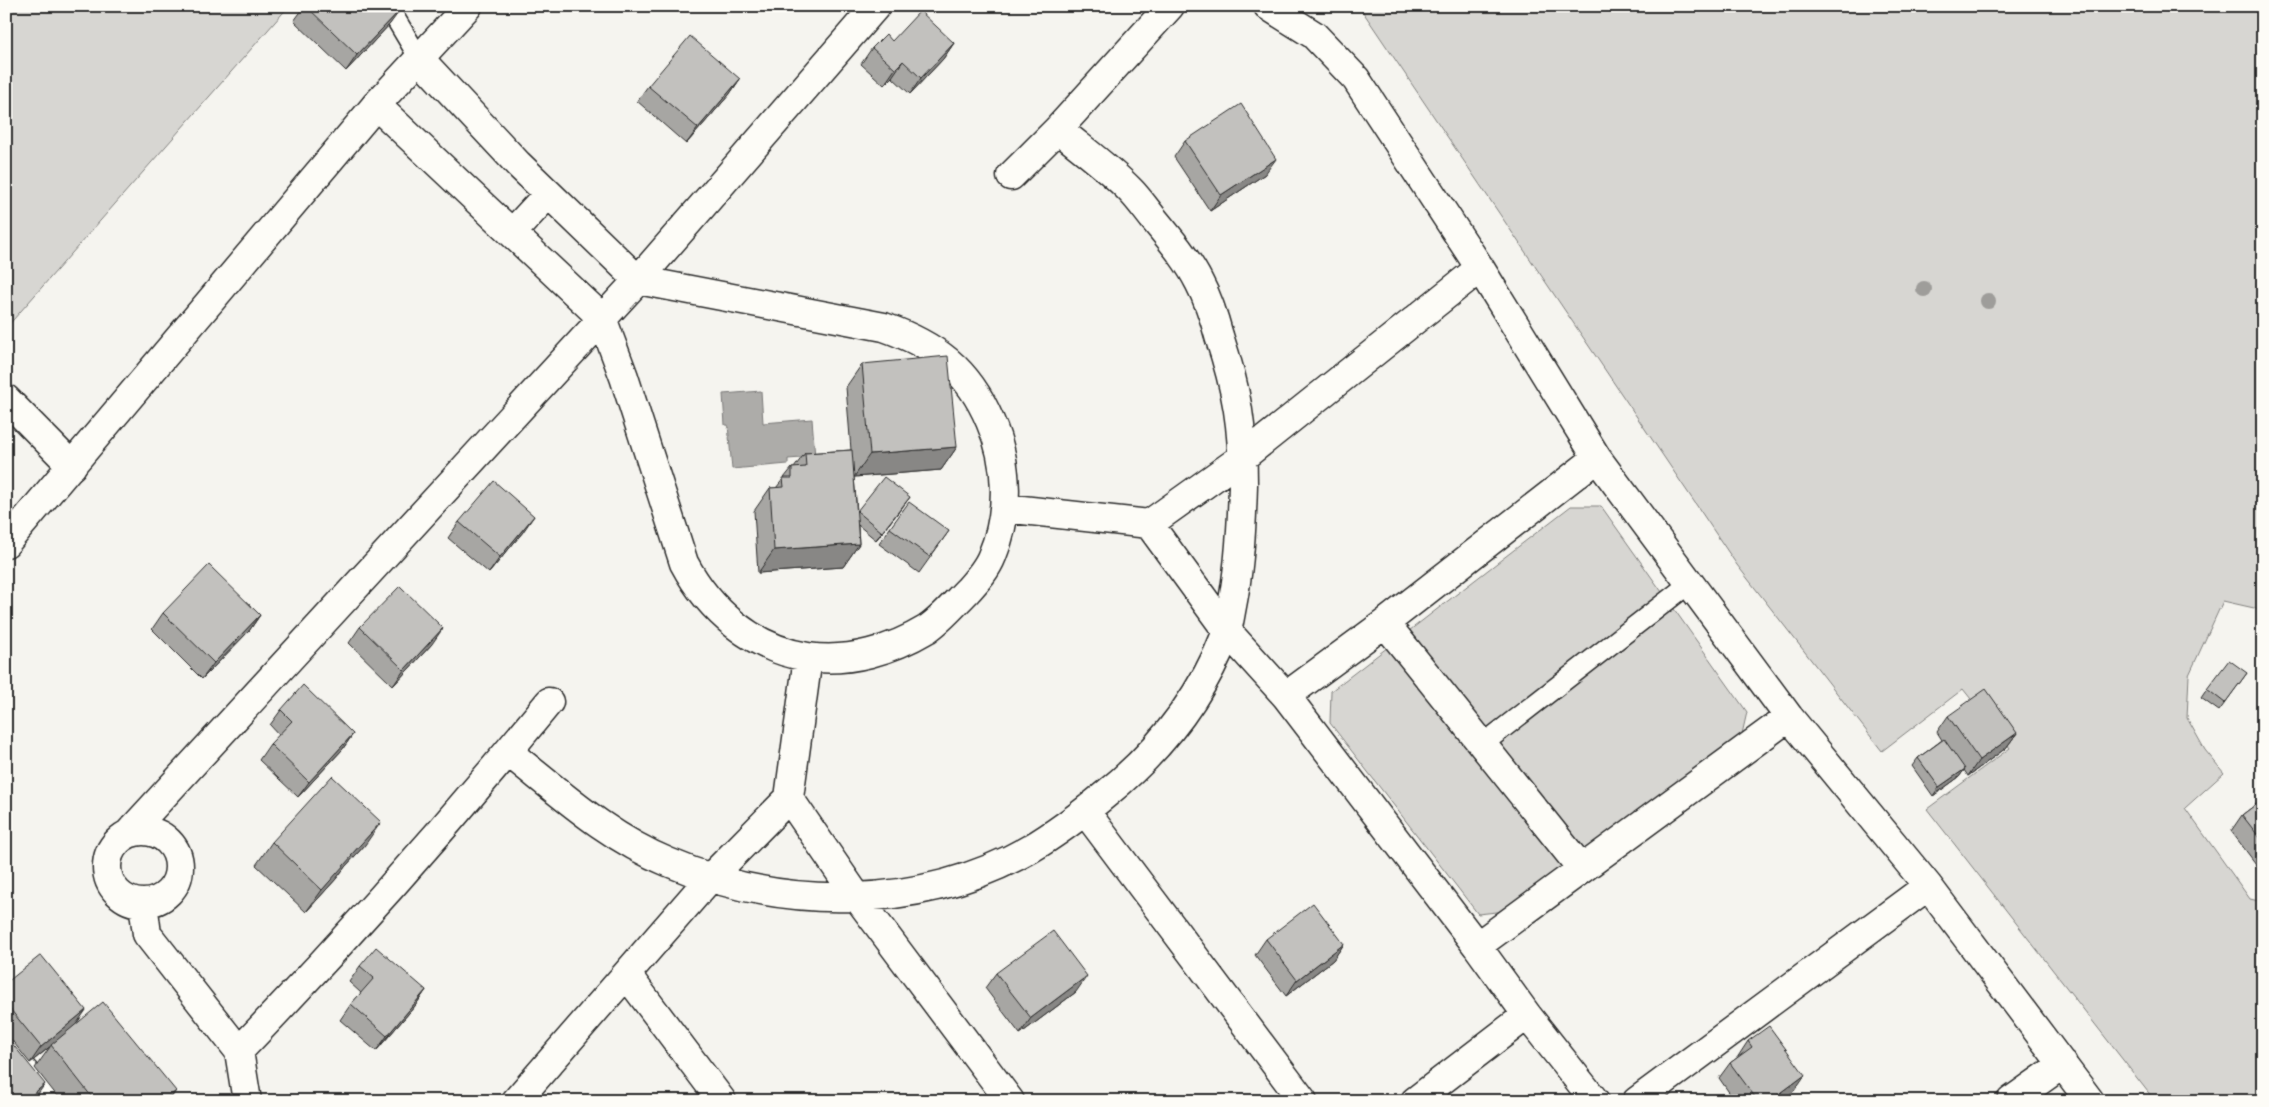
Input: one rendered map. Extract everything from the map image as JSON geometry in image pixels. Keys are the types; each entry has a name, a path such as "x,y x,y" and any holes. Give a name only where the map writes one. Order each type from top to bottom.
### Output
{"street":[{"path":"6,543 376,105 468,6"},
{"path":"129,833 140,830 162,836 171,844 177,854 177,877 173,887 154,901 143,903 129,900 117,892 109,880 107,866 110,853 118,841 129,833 638,280 876,6"},
{"path":"1011,176 1058,129 1170,6"},
{"path":"1268,6 1314,36 1356,78 1480,268 1597,458 1789,717 1928,886 2090,1101"},
{"path":"376,105 602,318 624,377 672,533 696,586 714,608 749,635 773,647 808,658 849,657 874,653 900,643 928,628 952,607 980,577 992,558 1004,508 1006,489 1004,461 987,412 974,390 957,370 935,350 911,337 884,327 638,280 518,164 419,58"},
{"path":"508,752 607,830 668,863 710,878 785,894 857,897 918,890 981,872 1030,849 1085,811 1124,779 1149,754 1184,713 1206,678 1227,631 1238,576 1242,525 1243,457 1240,415 1234,383 1209,303 1198,279 1182,254 1130,189 1058,129"},
{"path":"512,233 548,194"},
{"path":"1004,508 1149,524 1243,457 1480,268"},
{"path":"6,399 72,466"},
{"path":"1286,696 1385,623 1597,458"},
{"path":"1149,524 1227,631 1286,696 1477,946 1527,1015 1595,1101"},
{"path":"1385,623 1582,869"},
{"path":"516,1101 710,878 788,798 808,658"},
{"path":"239,1051 322,964 508,752 549,702"},
{"path":"1477,946 1789,717"},
{"path":"788,798 857,897 1010,1101"},
{"path":"1085,811 1303,1101"},
{"path":"1637,1101 1928,886"},
{"path":"143,903 147,934 239,1051 246,1101"},
{"path":"627,974 722,1101"},
{"path":"1414,1101 1527,1015"},
{"path":"6,1051 49,1101"},
{"path":"2011,1101 2063,1064"}],"lane":[{"path":"388,6 419,58"},
{"path":"1483,744 1690,583"}],"shaded area":[{"path":"6,6 289,6 6,328"},
{"path":"1359,6 2263,6 2263,612 2223,601 2189,675 2187,718 2205,750 2224,773 2185,808 2250,899 2263,902 2263,1101 2155,1101 1927,809 2010,748 1963,689 1882,751 1737,565"},
{"path":"761,391 763,423 812,419 815,457 788,459 788,464 732,469 728,425 725,425 723,394"},
{"path":"1571,506 1601,506 1747,712 1742,734 1506,911 1478,914 1330,723 1331,691"}],"building":[{"path":"306,6 399,6 401,9 357,55"},
{"path":"920,11 954,43 921,78 903,61 895,69 872,48 886,34 892,41"},
{"path":"690,36 740,79 698,128 648,86"},
{"path":"1241,104 1276,159 1221,195 1185,141"},
{"path":"948,356 957,447 870,454 862,364"},
{"path":"852,450 859,544 774,550 770,488 784,487 783,478 792,478 792,468 806,467 805,453"},
{"path":"884,477 910,497 882,532 857,511"},
{"path":"494,481 534,516 500,557 459,522"},
{"path":"909,502 949,531 930,557 890,528"},
{"path":"209,565 260,615 214,663 163,613"},
{"path":"400,586 443,628 404,670 360,627"},
{"path":"2229,660 2247,673 2225,703 2207,689"},
{"path":"303,685 353,734 309,782 270,744 292,721 281,710"},
{"path":"1986,689 2017,733 1979,760 1948,716"},
{"path":"1944,739 1965,769 1939,787 1918,758"},
{"path":"332,776 381,822 322,890 272,842"},
{"path":"2263,799 2263,842 2242,815"},
{"path":"1313,903 1344,944 1297,980 1266,939"},
{"path":"1053,931 1087,976 1031,1018 996,973"},
{"path":"376,947 426,990 387,1036 351,1004 374,978 360,966"},
{"path":"41,955 86,1010 41,1047 6,1004 6,983"},
{"path":"103,1002 176,1091 164,1101 95,1101 51,1045"},
{"path":"1769,1026 1805,1075 1770,1101 1758,1101 1730,1063 1752,1047 1748,1041"},
{"path":"6,1036 45,1084 25,1101 6,1101"}]}
